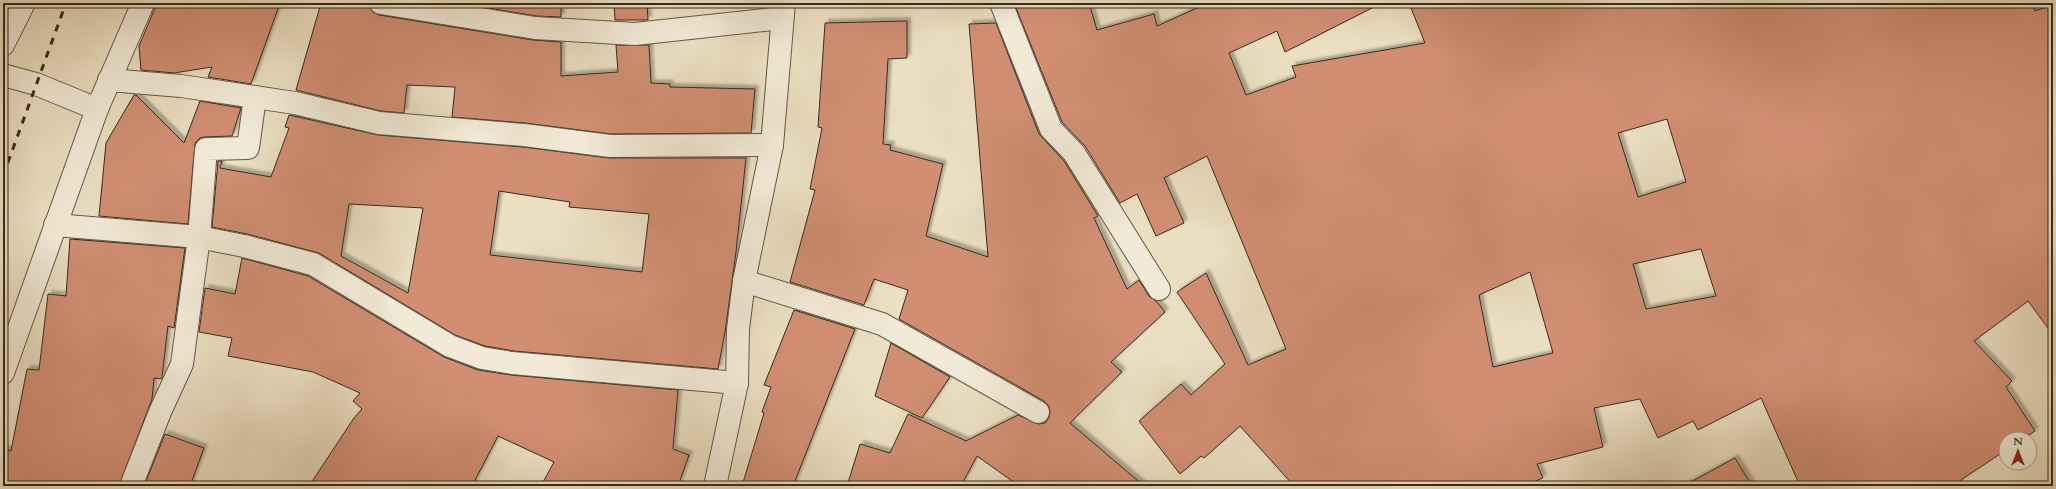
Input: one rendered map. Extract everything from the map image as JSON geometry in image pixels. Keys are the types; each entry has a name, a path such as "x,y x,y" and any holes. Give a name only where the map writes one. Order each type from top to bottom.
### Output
{"street":[{"path":"3,45 24,3"},
{"path":"3,373 97,109 142,3"},
{"path":"380,3 534,28 635,34 783,10 772,145 744,281 738,329 737,382 715,486"},
{"path":"1001,3 1051,129 1074,153 1160,289"},
{"path":"3,75 36,84 97,109"},
{"path":"109,80 180,86 295,102 379,123 524,135 610,146 772,145"},
{"path":"131,486 157,419 182,364 199,237 206,149 248,148 255,97"},
{"path":"55,225 199,237 244,246 313,264 450,346 482,358 512,363 737,382"},
{"path":"744,281 882,324 1038,412"}],"building":[{"path":"157,3 280,3 251,84 208,77 212,67 174,73 141,70 139,46"},
{"path":"321,3 369,3 373,12 379,15 533,40 561,42 561,76 618,72 616,45 649,45 651,83 670,84 670,87 755,89 751,133 611,134 525,123 452,117 455,87 407,85 404,113 381,111 296,90"},
{"path":"459,3 561,3 561,17 536,16"},
{"path":"614,3 647,3 648,20 615,20"},
{"path":"1014,3 1089,3 1097,30 1154,14 1157,26 1208,3 1382,3 1285,52 1277,31 1229,53 1246,95 1296,77 1292,66 1425,43 1409,3 2032,3 2035,11 2053,5 2053,335 2028,301 1974,341 2012,381 2006,387 2035,431 1998,431 1998,455 1952,486 1800,486 1761,398 1698,430 1693,421 1658,438 1640,399 1594,408 1603,447 1537,464 1543,478 1524,486 1294,486 1240,426 1204,458 1201,456 1180,474 1139,421 1181,384 1191,395 1225,364 1177,292 1206,273 1248,365 1286,349 1207,156 1164,178 1184,223 1156,236 1137,194 1120,203 1085,146 1062,122","holes":["1667,119 1686,182 1638,197 1618,133","1701,249 1716,296 1646,309 1633,264","1530,272 1553,353 1493,367 1479,295"]},
{"path":"907,21 907,58 888,59 883,144 891,145 890,150 943,164 926,236 988,257 969,24 996,23 1039,134 1064,161 1098,216 1094,218 1127,289 1139,280 1149,296 1156,301 1165,312 1111,362 1122,372 1070,423 1144,486 1019,486 977,456 961,486 847,486 860,444 890,453 908,414 966,441 1018,415 1039,424 1045,423 1049,418 1050,412 1049,406 1044,401 899,319 908,290 874,279 864,305 790,282 815,190 810,189 822,128 818,127 825,23"},
{"path":"134,95 136,95 184,143 200,101 241,108 232,136 205,137 200,138 195,143 188,224 99,216 106,143"},
{"path":"289,115 378,135 523,147 609,158 746,158 736,252 725,332 718,369 514,351 485,346 455,335 319,253 247,234 212,227 218,161 222,161 220,168 271,177 289,128 285,127","holes":["499,191 570,202 569,207 649,214 642,272 490,255","349,204 423,208 408,293 341,256"]},
{"path":"70,239 185,248 174,328 168,326 162,377 161,379 154,378 152,399 119,486 3,486 3,448 11,451 27,369 39,370 48,294 66,296"},
{"path":"242,258 308,276 444,357 478,370 511,375 678,390 673,449 689,455 678,486 541,486 554,462 498,436 472,486 309,486 354,418 362,409 353,401 360,393 313,372 228,356 232,338 199,332 205,288 235,294"},
{"path":"794,310 855,329 793,486 742,486 764,413 762,412 771,387 764,385"},
{"path":"891,343 950,377 922,418 875,396"},
{"path":"165,434 204,448 190,486 144,486"},
{"path":"1735,458 1752,486 1683,486"}],"railway":[{"path":"3,176 66,3"}]}
